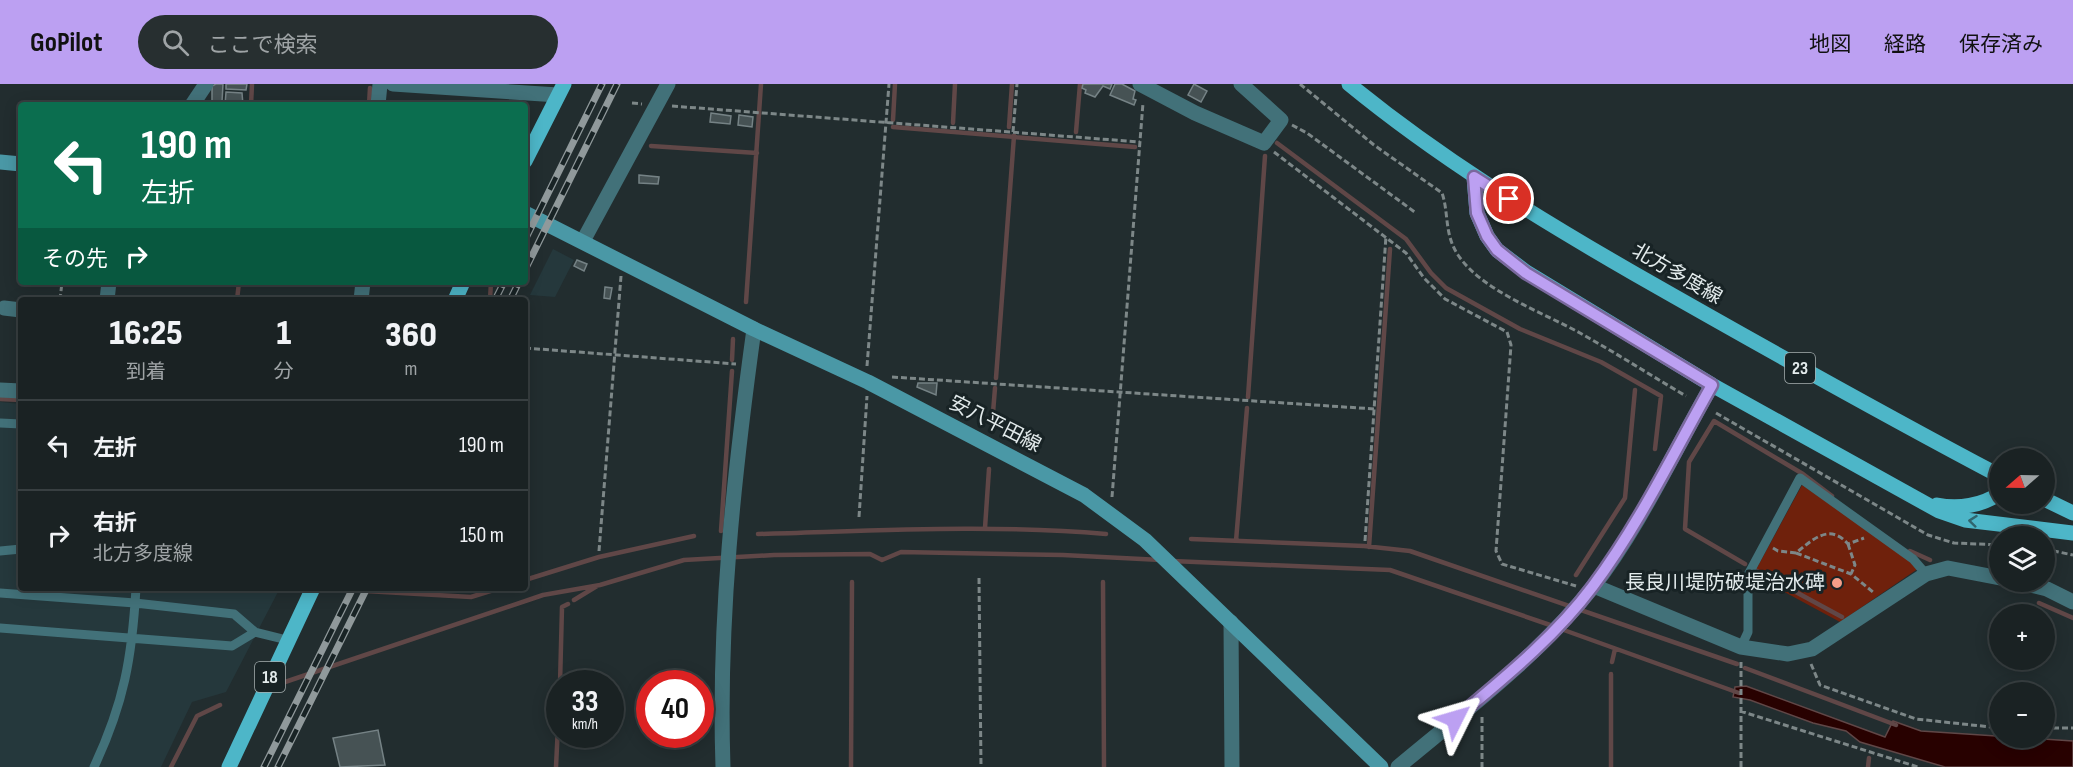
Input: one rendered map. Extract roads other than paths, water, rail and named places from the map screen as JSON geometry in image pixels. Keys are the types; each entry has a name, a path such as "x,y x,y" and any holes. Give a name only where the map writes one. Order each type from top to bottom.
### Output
{"main road":[{"name":"北方多度線","path":"1349,84 1383,112 1474,177 1749,340 1989,470"},
{"path":"528,155 561,90"},
{"path":"0,162 18,164"},
{"path":"1474,177 1477,213 1487,236 1497,250 1526,273 1712,385 1850,459 1911,496 1965,520 2073,533"},
{"name":"安八平田線","path":"528,214 754,329 871,381 1036,468 1111,513 1145,540 1381,767"},
{"path":"1911,496 1940,506 1966,506 1989,500"},
{"path":"2055,504 2073,513"},
{"name":"18","path":"229,767 312,591"}],"street":[{"path":"194,102 206,84"},
{"path":"378,102 380,84"},
{"path":"393,84 561,90"},
{"path":"583,241 668,84"},
{"path":"1142,85 1195,113 1264,143 1281,120 1241,84"},
{"path":"4,308 18,310"},
{"path":"723,767 724,638 729,540 754,329"},
{"path":"1398,767 1482,697 1543,641 1588,592 1623,542 1712,385"},
{"path":"0,390 18,392"},
{"path":"1588,592 1742,646 1788,654 1805,651 1926,574 1948,568 1989,576"},
{"path":"2053,592 2073,602"},
{"path":"1231,622 1232,767"}],"lane":[{"path":"0,423 18,424"},
{"path":"1742,646 1748,632 1748,574 1800,478 1913,559 1926,574"},
{"path":"0,551 18,549"},
{"path":"94,767 114,724 125,684 136,591"},
{"path":"0,593 135,603 234,614 255,632 287,640"},
{"path":"0,628 232,646 255,632"}],"waterway":[{"path":"251,102 252,84"},
{"path":"746,302 761,84"},
{"path":"893,120 895,84"},
{"path":"953,123 955,84"},
{"path":"1009,127 1012,84"},
{"path":"1076,132 1080,84"},
{"path":"369,102 370,88"},
{"path":"893,127 1135,147"},
{"path":"996,378 1014,136"},
{"path":"1277,143 1406,239 1431,273 1446,288 1520,329 1601,362 1661,396 1655,449"},
{"path":"651,146 757,153"},
{"path":"1248,397 1265,156"},
{"path":"1369,547 1390,249"},
{"path":"237,297 239,285"},
{"path":"490,297 491,285"},
{"path":"732,360 733,339"},
{"path":"721,531 732,371"},
{"path":"992,425 995,388"},
{"path":"1576,575 1625,498 1635,390"},
{"path":"0,399 18,400"},
{"path":"1236,541 1247,408"},
{"path":"1745,564 1685,529 1689,462 1714,421 1803,474 1832,496"},
{"path":"985,528 989,469"},
{"path":"758,534 976,529 1106,534"},
{"path":"528,579 599,557 694,536"},
{"path":"1191,539 1364,546 1410,551 1737,664"},
{"path":"1910,551 1930,560"},
{"path":"282,683 543,595 600,585 684,560 774,555 870,554 882,560 901,552 1063,555 1161,560"},
{"path":"1172,561 1390,570 1553,626"},
{"path":"1755,570 1842,617"},
{"path":"851,767 852,582"},
{"path":"1103,582 1104,767"},
{"path":"574,600 597,586"},
{"path":"365,591 471,597 490,591"},
{"path":"2039,603 2073,618"},
{"path":"560,670 562,607 568,604"},
{"path":"1561,629 1739,693"},
{"path":"1612,662 1615,649"},
{"path":"1745,668 1896,725"},
{"path":"1611,674 1611,767"},
{"path":"171,767 197,716 220,705"},
{"path":"556,767 557,748"},
{"path":"1868,767 1869,758"}],"railway":[{"path":"528,234 602,84"},
{"path":"528,264 617,84"},
{"path":"496,297 502,285"},
{"path":"512,297 518,285"},
{"path":"264,767 352,591"},
{"path":"278,767 366,591"}],"place":[{"name":"長良川堤防破堤治水碑","path":"1837,583"}]}
